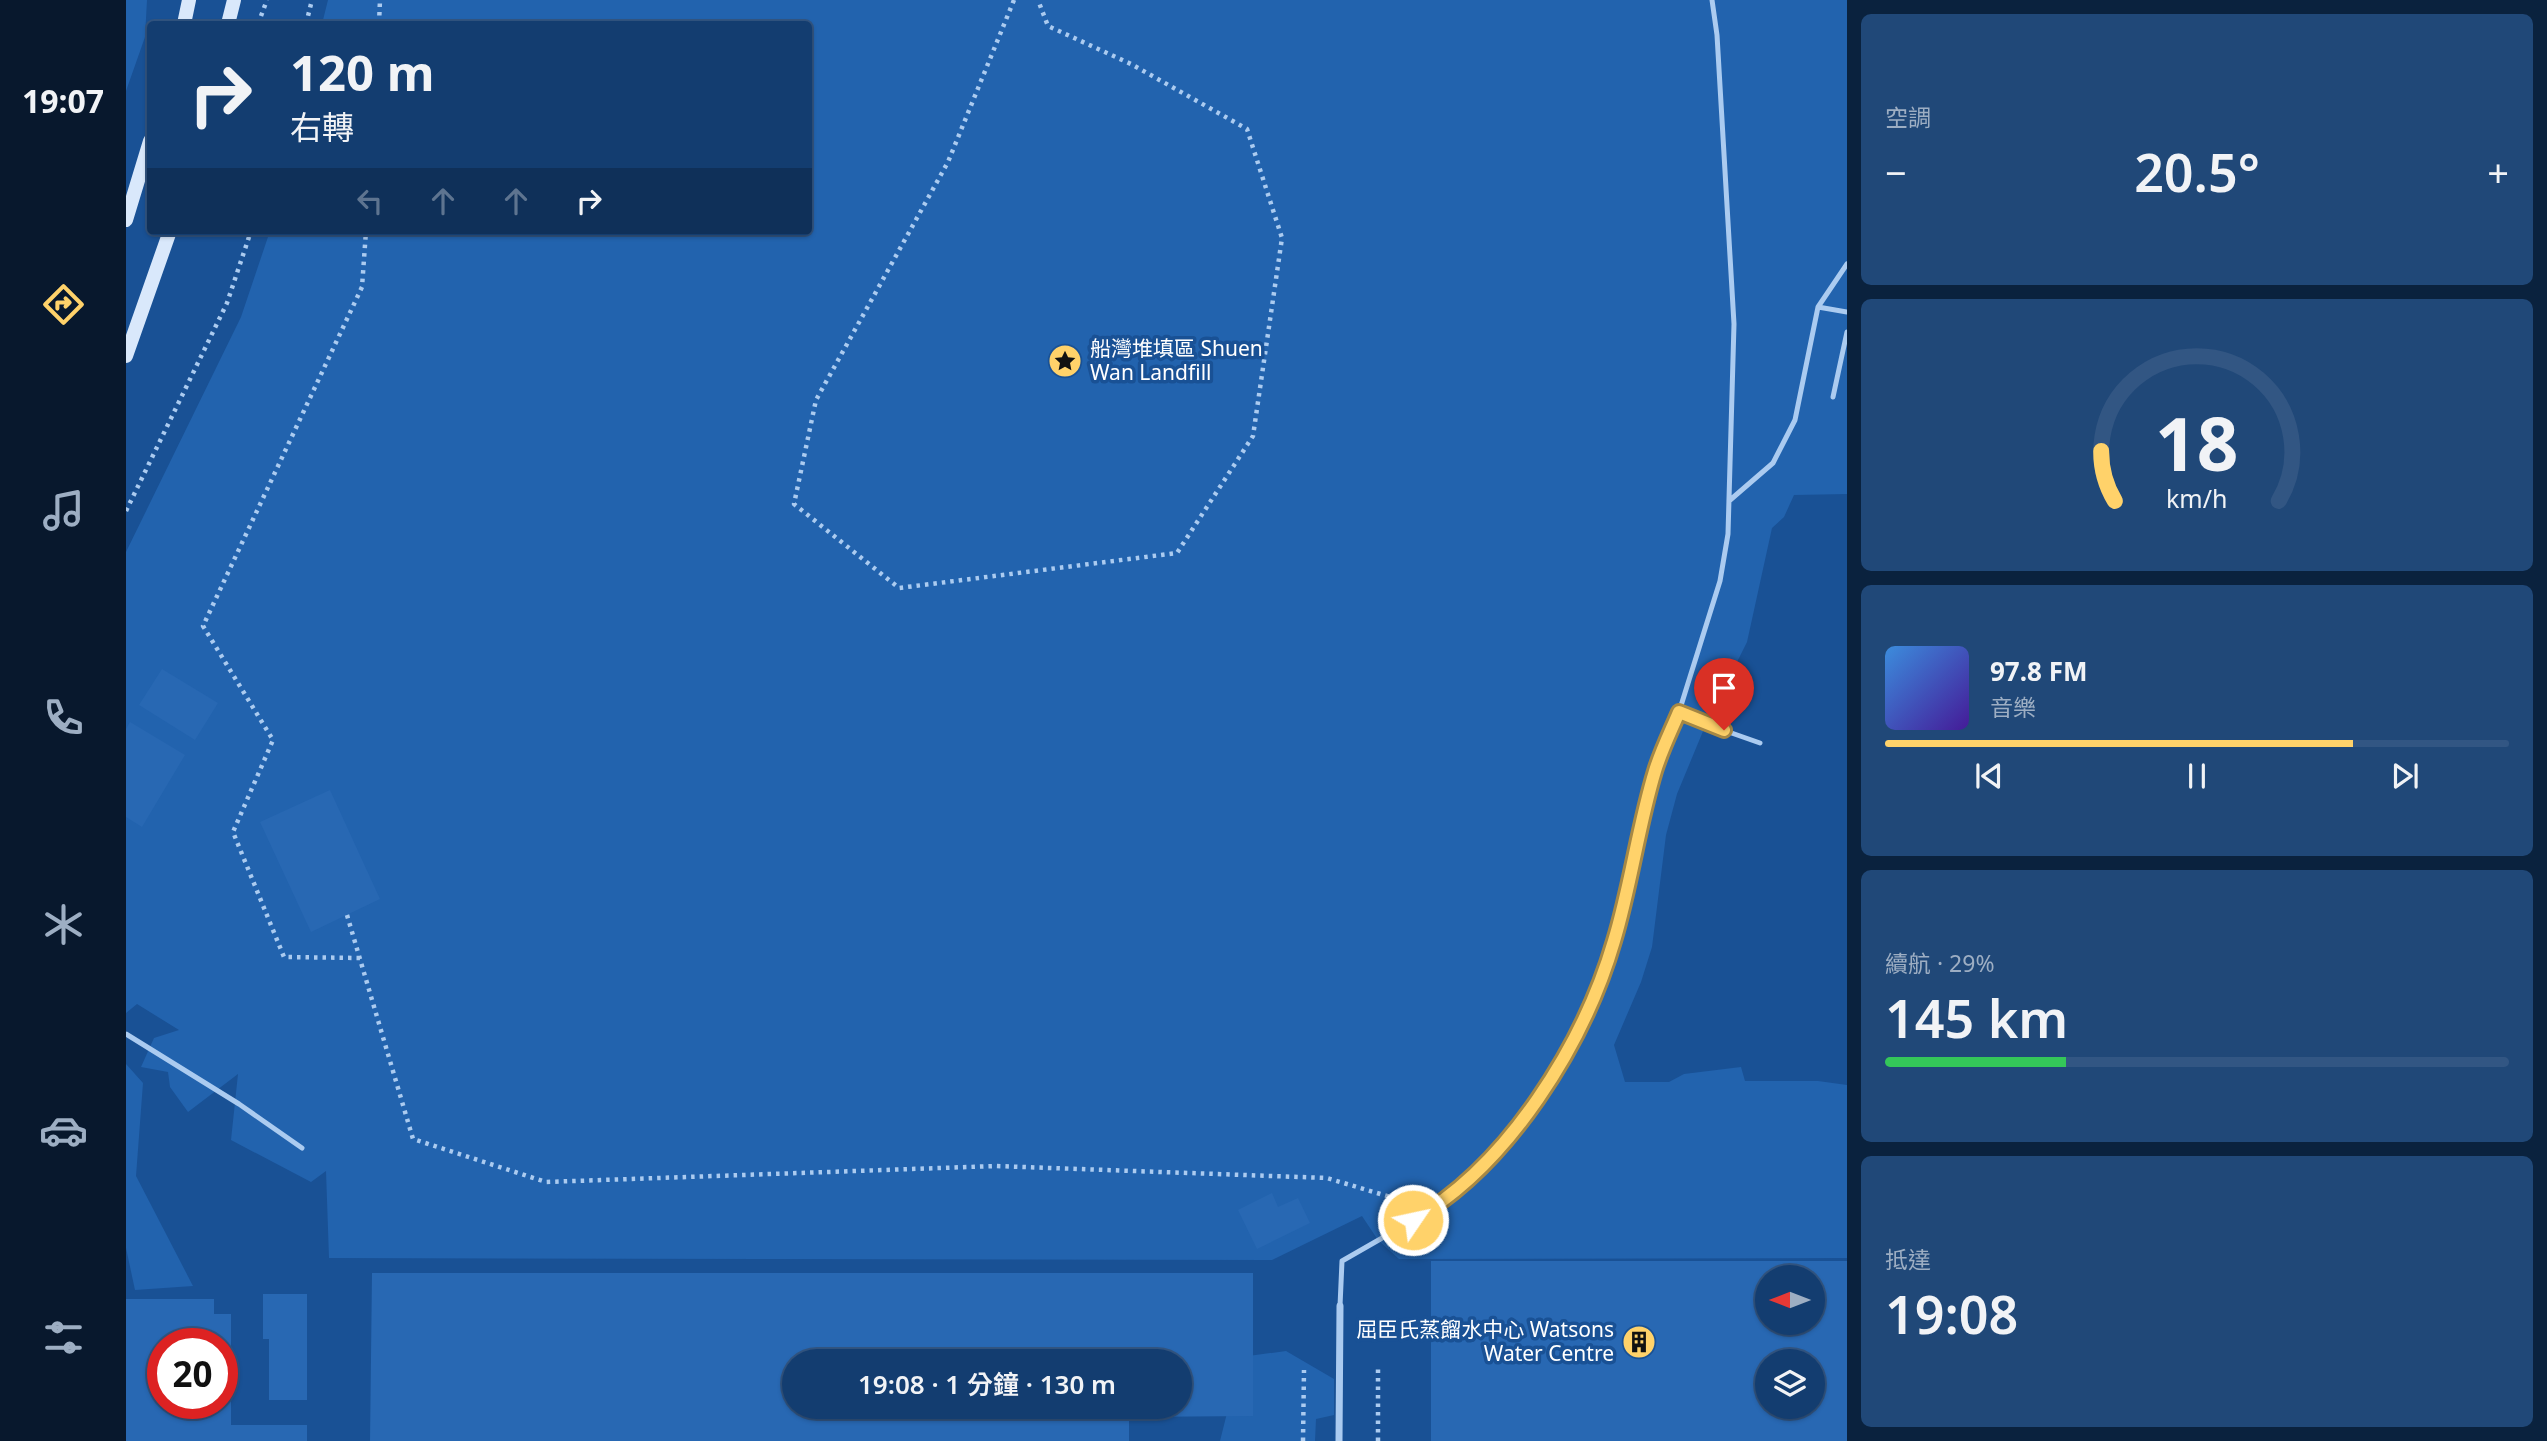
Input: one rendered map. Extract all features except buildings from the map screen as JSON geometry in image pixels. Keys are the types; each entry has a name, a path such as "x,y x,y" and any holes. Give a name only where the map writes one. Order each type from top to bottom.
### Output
{"main road":[{"path":"185,21 189,0"},
{"path":"229,21 234,0"},
{"path":"126,220 147,151"},
{"path":"126,356 169,235"}],"street":[{"path":"1339,1441 1340,1306"}],"lane":[{"path":"1340,1306 1342,1261 1431,1210 1495,1155 1541,1094 1584,1021 1614,941 1656,769 1679,712 1720,580 1728,534 1730,500 1734,324 1717,35 1712,0"},
{"path":"1730,500 1773,463 1795,420 1818,307 1847,264"},
{"path":"1818,307 1847,312"},
{"path":"1833,397 1847,332"},
{"path":"1679,712 1760,743"},
{"path":"126,1034 239,1104 302,1148"}],"path":[{"path":"259,21 267,0"},
{"path":"307,21 312,0"},
{"path":"379,21 380,0"},
{"path":"1014,0 948,162 816,400 794,504 899,588 1177,553 1253,436 1282,238 1247,129 1131,64 1048,26 1038,0"},
{"path":"126,511 227,303 250,235"},
{"path":"360,958 284,957 233,832 273,740 203,626 362,287 366,235"},
{"path":"347,915 414,1139 546,1182 1010,1166 1327,1178 1431,1210"},
{"path":"1378,1365 1378,1441"},
{"path":"1303,1441 1304,1370"}],"shaded area":[{"path":"126,0 147,0 145,37 126,91"},
{"path":"328,0 1847,0 1847,494 1794,495 1784,517 1772,528 1747,642 1706,724 1677,794 1666,835 1652,947 1641,982 1614,1045 1625,1082 1669,1082 1684,1074 1741,1067 1745,1081 1818,1081 1847,1085 1847,1258 1399,1259 1378,1240 1362,1216 1272,1260 329,1258 326,1171 311,1182 231,1140 238,1074 188,1112 170,1087 168,1072 141,1067 154,1038 179,1030 137,1004 126,1013 126,552 241,317 269,235 812,235 812,21 323,21"},
{"path":"126,1064 143,1083 136,1176 193,1286 135,1290 126,1248"},
{"path":"1286,1351 1334,1379 1334,1415 1316,1419 1315,1441 1220,1441 1241,1357"}],"place":[{"name":"船灣堆填區 Shuen Wan Landfill","path":"1065,361"},
{"name":"屈臣氏蒸餾水中心 Watsons Water Centre","path":"1639,1342"}],"route":[{"path":"1413,1220 1431,1210 1495,1155 1541,1094 1584,1021 1614,941 1630,866 1656,769 1679,712 1724,730"}]}
